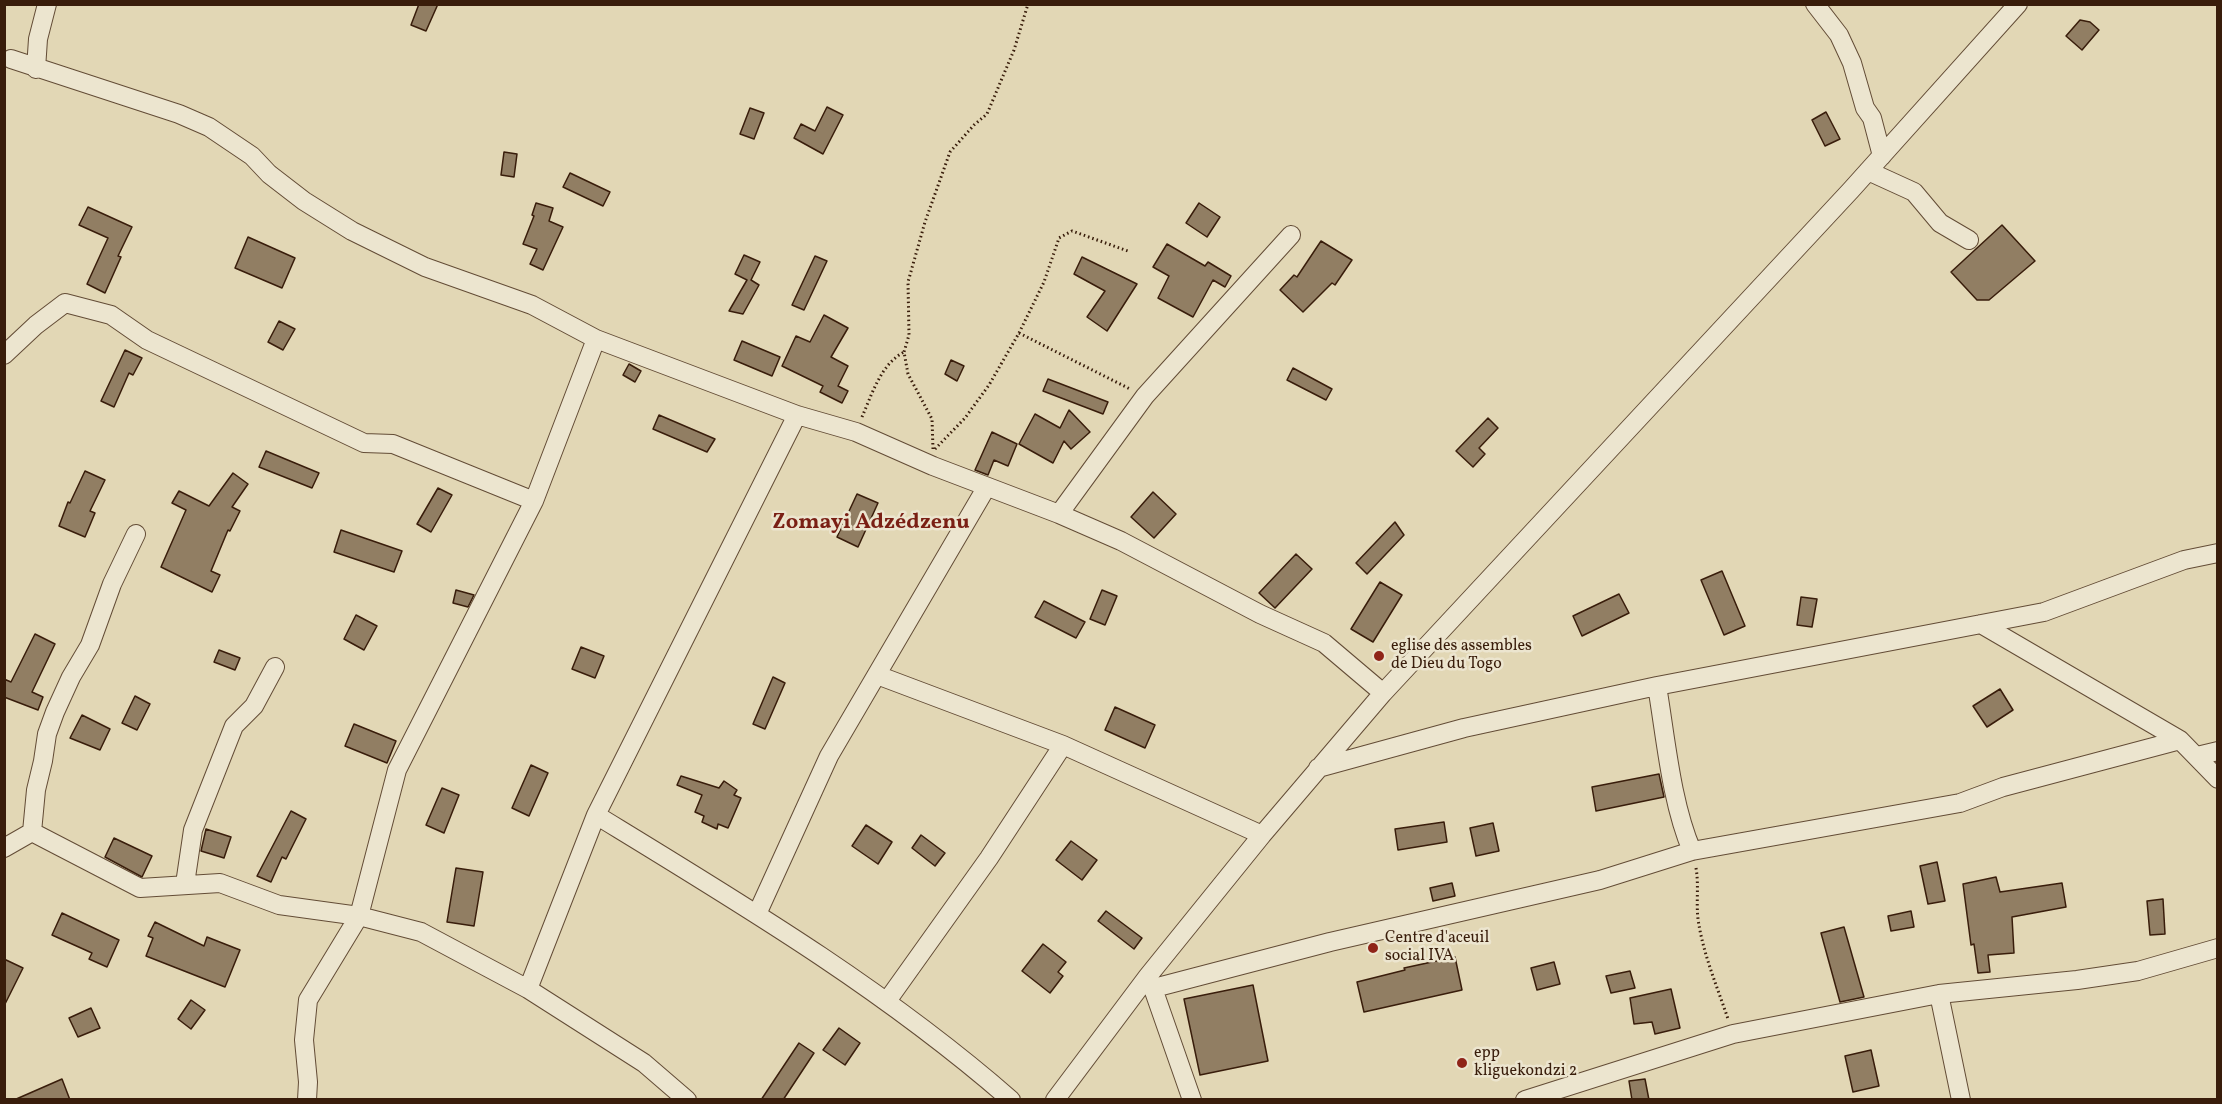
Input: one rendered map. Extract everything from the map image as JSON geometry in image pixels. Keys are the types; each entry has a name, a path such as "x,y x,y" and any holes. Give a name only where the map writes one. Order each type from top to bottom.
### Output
{"street":[{"path":"36,69 38,39 47,4"},
{"path":"1815,4 1839,35 1852,63 1865,108 1872,118 1882,156"},
{"path":"1055,1100 1151,982 1262,835 1383,693 1882,156 2018,4"},
{"path":"11,59 179,114 209,127 252,156 269,174 304,201 352,231 425,267 532,305 596,339 797,415 855,432 986,488 1059,514 1121,541 1260,614 1324,643 1383,693"},
{"path":"1868,171 1914,192 1940,223 1970,240"},
{"path":"1059,514 1145,396 1291,235"},
{"path":"4,356 36,325 65,303 111,315 147,340 364,443 393,444 534,501"},
{"path":"307,1100 308,1082 304,1040 308,1000 360,916 397,770 534,501 596,339"},
{"path":"528,989 596,815 797,415"},
{"path":"757,914 829,756 986,488"},
{"path":"32,831 33,810 44,761 47,734 71,677 90,645 112,584 136,534"},
{"path":"1318,768 1464,728 1657,686 2044,612 2184,560 2217,553"},
{"path":"1981,624 2180,740 2217,779"},
{"path":"185,884 193,830 234,726 254,706 275,667"},
{"path":"877,675 1063,745 1262,835"},
{"path":"1657,686 1673,778 1692,851"},
{"path":"1151,982 1600,880 1692,851 1960,803 2003,787 2180,740"},
{"path":"887,1001 989,858 1063,745"},
{"path":"2197,756 2217,751"},
{"path":"596,815 757,914 887,1001 958,1054 1011,1100"},
{"path":"4,848 32,831"},
{"path":"32,831 140,888 220,883 279,906 360,916 421,932 528,989 644,1063 687,1100"},
{"path":"1525,1100 1733,1034 1939,994 2077,980 2138,971 2217,948"},
{"path":"1151,982 1192,1100"},
{"path":"1939,994 1961,1100"}],"path":[{"path":"1028,4 1014,50 987,114 950,152 908,282 909,335 904,352 908,374 932,419 933,451 965,418 989,385 1019,333 1044,282 1059,238 1072,231 1128,251"},
{"path":"1019,333 1145,396"},
{"path":"855,432 877,383 894,357 904,352"},
{"path":"1692,851 1698,880 1698,917 1704,948 1733,1034"}],"building":[{"path":"419,4 438,4 426,31 411,25"},
{"path":"2080,20 2090,22 2099,30 2082,50 2066,36"},
{"path":"827,107 843,115 823,154 794,138 801,124 815,131"},
{"path":"750,108 764,113 754,139 740,134"},
{"path":"1826,112 1840,139 1825,146 1812,120"},
{"path":"504,152 517,154 514,177 501,175"},
{"path":"570,173 610,192 603,206 563,187"},
{"path":"536,203 553,208 549,221 563,227 543,270 530,264 537,249 523,244 534,216 532,215"},
{"path":"1199,203 1220,217 1207,237 1186,223"},
{"path":"88,207 132,227 118,256 121,257 105,293 87,284 108,238 79,225"},
{"path":"2002,225 2035,261 1989,300 1977,300 1951,272"},
{"path":"248,237 295,258 282,288 235,268"},
{"path":"1321,241 1352,260 1335,285 1332,283 1303,312 1280,290 1294,275 1297,277"},
{"path":"1167,244 1205,266 1208,262 1231,276 1225,287 1213,280 1193,317 1158,298 1169,276 1153,267"},
{"path":"744,255 760,262 751,280 759,285 743,314 729,311 747,280 735,274"},
{"path":"815,256 827,261 804,310 792,305"},
{"path":"1082,257 1137,284 1107,331 1087,317 1105,291 1074,274"},
{"path":"824,315 848,328 831,357 848,366 838,386 848,391 842,403 820,392 823,386 782,366 796,336 810,342"},
{"path":"279,321 295,329 283,350 268,342"},
{"path":"742,341 780,357 772,376 734,360"},
{"path":"125,350 142,358 133,375 129,373 114,407 101,401"},
{"path":"951,360 964,366 957,381 945,374"},
{"path":"629,364 641,371 635,382 623,375"},
{"path":"1293,368 1332,389 1326,400 1287,380"},
{"path":"1048,379 1108,402 1103,414 1043,391"},
{"path":"1069,410 1090,432 1071,449 1064,441 1053,463 1019,444 1035,414 1060,428"},
{"path":"659,415 715,439 707,452 653,429"},
{"path":"1488,418 1498,428 1479,448 1485,454 1473,467 1456,451"},
{"path":"992,432 1017,444 1008,466 994,460 988,475 975,470"},
{"path":"266,451 319,473 312,488 259,467"},
{"path":"85,471 105,480 90,511 95,513 85,537 59,526 68,502 70,503"},
{"path":"233,473 248,484 232,507 240,511 230,531 228,530 211,571 220,575 212,592 161,567 186,510 172,503 179,491 209,506"},
{"path":"438,488 452,495 431,532 417,524"},
{"path":"1153,492 1176,514 1154,538 1131,517"},
{"path":"857,494 878,503 858,547 837,537"},
{"path":"1395,522 1404,535 1367,574 1356,563"},
{"path":"341,530 402,551 394,572 334,552"},
{"path":"1296,554 1312,569 1275,608 1259,593"},
{"path":"1722,571 1745,626 1724,635 1701,580"},
{"path":"1380,582 1402,595 1373,642 1351,629"},
{"path":"456,590 474,595 468,607 453,603"},
{"path":"1102,590 1117,596 1105,625 1090,619"},
{"path":"1619,594 1629,613 1582,636 1573,616"},
{"path":"1801,597 1817,599 1812,627 1797,625"},
{"path":"1044,601 1085,622 1076,638 1035,617"},
{"path":"356,615 377,626 364,650 344,639"},
{"path":"35,634 55,644 32,692 43,697 38,710 4,697 4,679 11,682"},
{"path":"581,647 604,656 595,678 572,669"},
{"path":"219,650 240,658 235,670 214,662"},
{"path":"773,677 785,683 765,729 753,724"},
{"path":"2000,689 2013,710 1987,727 1973,706"},
{"path":"135,696 150,704 137,730 122,723"},
{"path":"1115,707 1155,725 1145,748 1105,730"},
{"path":"82,715 110,729 100,750 70,738"},
{"path":"354,724 396,741 387,763 345,746"},
{"path":"531,765 548,773 529,816 512,808"},
{"path":"1659,774 1664,797 1596,811 1592,787"},
{"path":"681,776 719,788 724,781 737,790 734,795 741,798 728,828 718,824 717,829 702,822 704,816 695,812 702,795 677,785"},
{"path":"442,788 459,795 444,833 426,825"},
{"path":"291,811 306,819 286,859 282,857 271,882 257,876"},
{"path":"1444,822 1447,842 1398,850 1395,829"},
{"path":"1493,823 1499,851 1476,856 1470,828"},
{"path":"866,825 892,842 878,864 852,846"},
{"path":"206,829 231,837 224,858 201,851"},
{"path":"921,835 945,853 935,866 912,848"},
{"path":"114,838 152,856 142,877 105,857"},
{"path":"1071,841 1097,860 1082,880 1056,860"},
{"path":"1937,862 1945,901 1928,904 1920,866"},
{"path":"456,868 483,872 474,926 447,922"},
{"path":"1996,877 2000,892 2062,883 2066,907 2012,917 2014,953 1988,955 1990,972 1978,973 1974,944 1971,945 1963,884"},
{"path":"1452,883 1455,896 1433,901 1430,888"},
{"path":"2163,899 2165,934 2150,935 2147,901"},
{"path":"1106,911 1142,938 1134,949 1098,921"},
{"path":"1911,911 1914,927 1891,931 1888,916"},
{"path":"62,913 119,940 107,967 89,959 92,953 52,935"},
{"path":"155,922 204,946 207,937 240,950 225,987 146,956 153,938 148,936"},
{"path":"1844,927 1864,997 1840,1002 1821,933"},
{"path":"1043,944 1066,962 1058,972 1063,976 1050,993 1022,971"},
{"path":"1455,957 1462,990 1364,1012 1357,982 1405,970 1404,968"},
{"path":"4,959 23,968 4,1006"},
{"path":"1554,962 1560,984 1537,990 1531,968"},
{"path":"1630,971 1635,988 1611,993 1606,976"},
{"path":"1253,985 1268,1061 1200,1075 1184,999"},
{"path":"1671,989 1680,1028 1655,1034 1652,1022 1634,1024 1630,998"},
{"path":"191,1000 205,1010 191,1029 178,1019"},
{"path":"91,1008 100,1028 78,1037 69,1018"},
{"path":"839,1028 860,1043 845,1065 823,1050"},
{"path":"799,1043 814,1053 783,1100 761,1100"},
{"path":"1871,1050 1879,1086 1853,1092 1845,1056"},
{"path":"62,1079 70,1100 14,1100"},
{"path":"1645,1079 1649,1100 1632,1100 1629,1081"}],"place":[{"name":"eglise des assembles de Dieu du Togo","path":"1379,656"},
{"name":"Centre d'aceuil social IVA","path":"1373,948"},
{"name":"epp kliguekondzi 2","path":"1462,1063"}],"district":[{"name":"Zomayi Adzédzenu","path":"871,524"}]}
